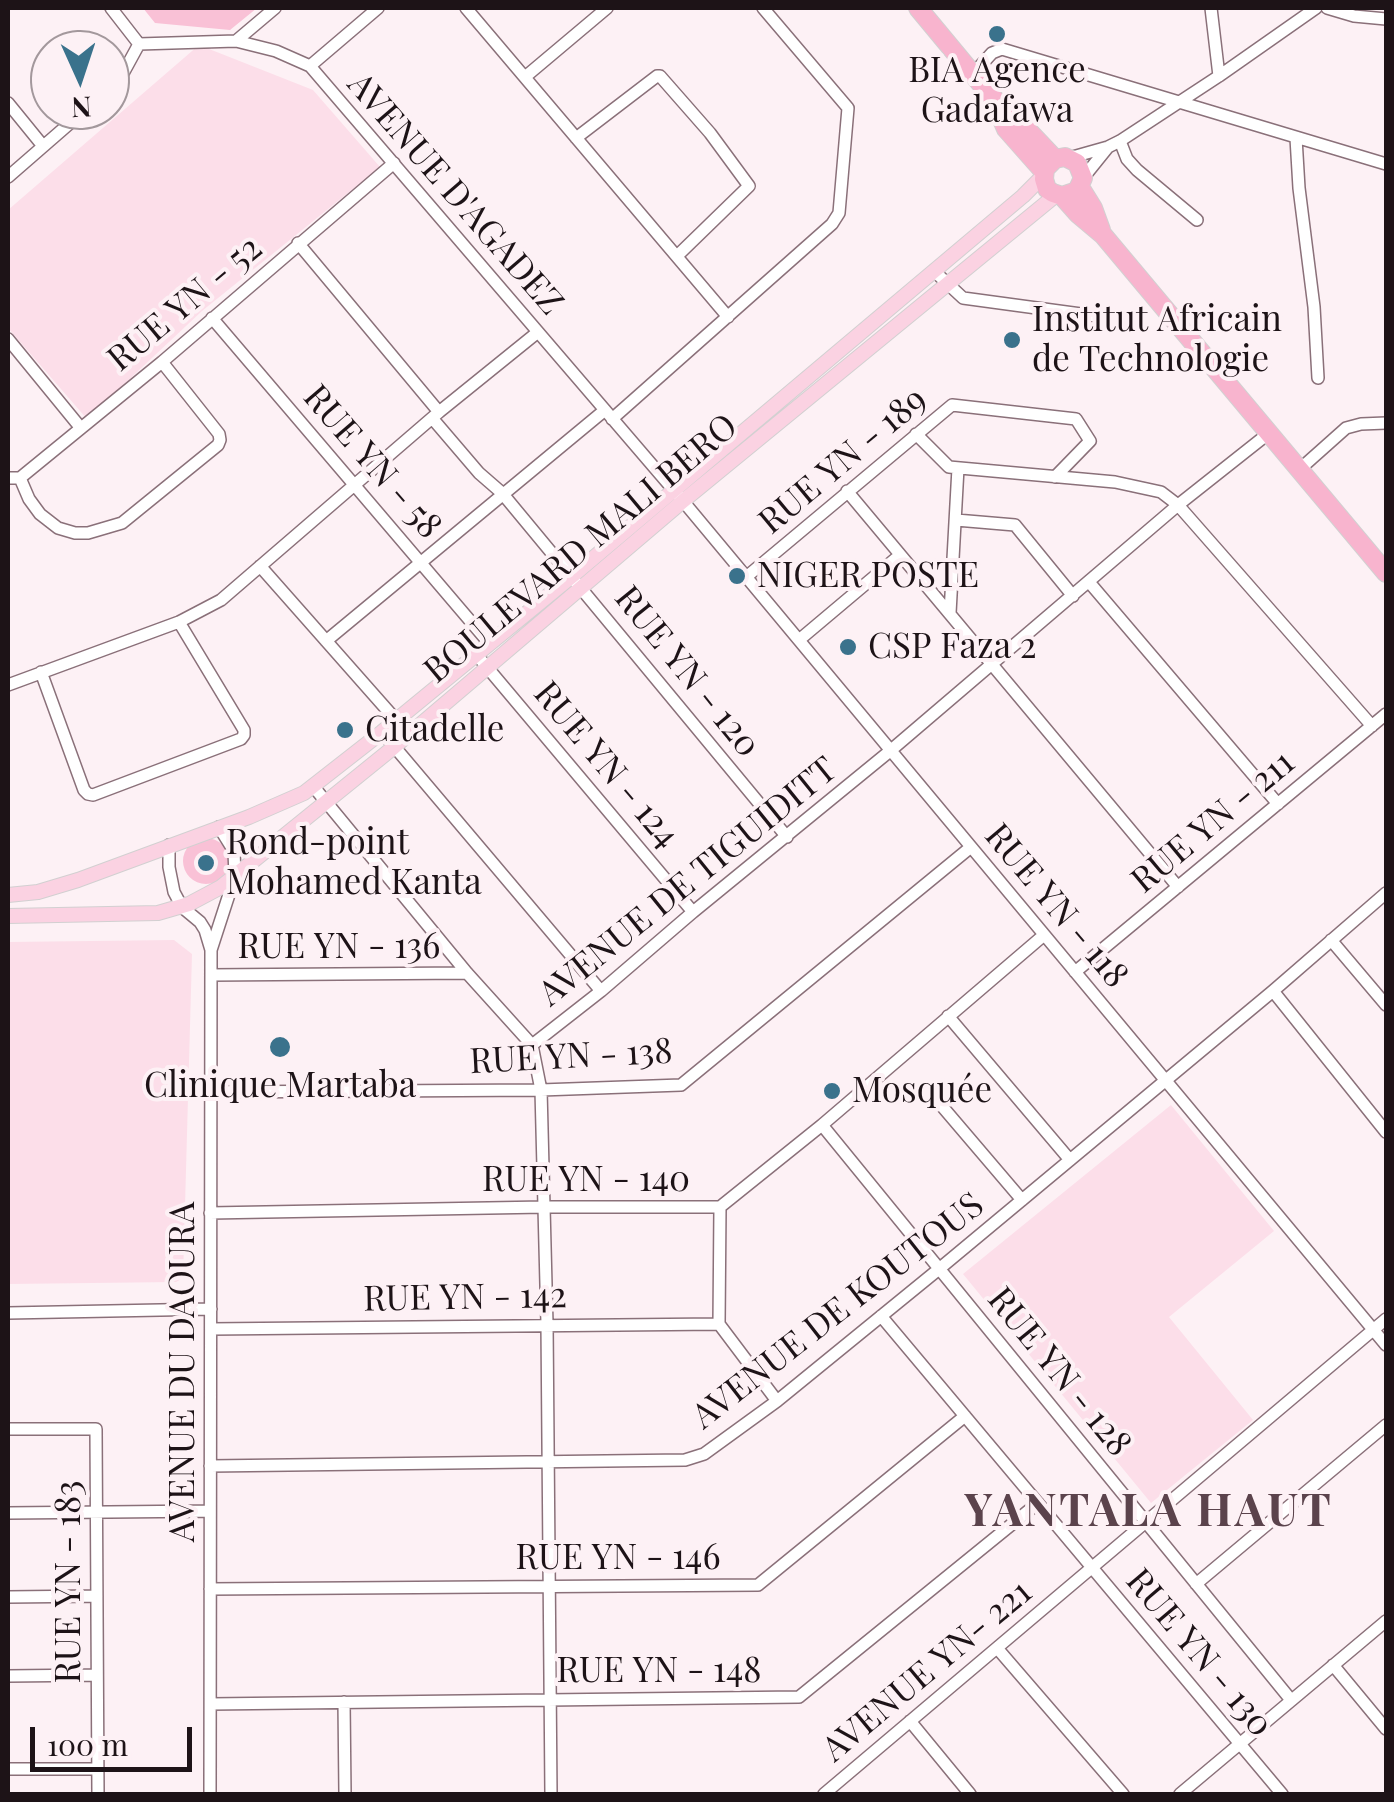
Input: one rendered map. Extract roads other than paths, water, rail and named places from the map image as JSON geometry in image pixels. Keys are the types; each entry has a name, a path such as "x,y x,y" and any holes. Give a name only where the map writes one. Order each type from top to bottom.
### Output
{"highway":[{"path":"927,11 991,96 1019,121 1053,166 1048,188 1104,235 1385,570"},
{"path":"1053,166 1079,166 1081,182 1104,235"},
{"path":"1059,196 1072,194 1081,182"}],"main road":[{"name":"BOULEVARD MALI BERO","path":"8,916 148,914 203,898 236,876 488,667 577,582 1053,166"},
{"name":"BOULEVARD MALI BERO","path":"678,496 1059,196"},
{"name":"BOULEVARD MALI BERO","path":"8,895 62,886 282,804 313,786 490,642 577,582"}],"street":[{"path":"111,8 140,44 130,61"},
{"path":"236,41 275,8"},
{"path":"310,66 378,8"},
{"path":"466,8 728,317"},
{"path":"525,78 608,8"},
{"path":"326,641 502,493 608,415 728,317 832,224 839,213 848,108 763,8"},
{"path":"1211,8 1219,76"},
{"path":"1053,166 1114,144 1316,8"},
{"path":"1327,8 1386,19"},
{"name":"AVENUE D'AGADEZ","path":"140,44 236,41 276,51 310,66 678,496"},
{"path":"974,74 992,52 1002,48 1386,164"},
{"path":"576,138 657,76 710,133 750,186 676,256"},
{"path":"8,103 43,146"},
{"path":"8,178 62,130"},
{"path":"1296,138 1318,378"},
{"path":"1081,182 1114,144"},
{"path":"1114,144 1137,170 1196,220"},
{"name":"RUE YN - 52","path":"14,478 162,362 394,163"},
{"name":"RUE YN - 120","path":"298,243 479,473 502,493 787,836"},
{"path":"934,271 963,298 1103,317"},
{"name":"RUE YN - 58","path":"212,318 490,642"},
{"path":"8,685 180,622 220,600 538,332"},
{"path":"8,339 80,427"},
{"path":"14,478 40,514 58,528 88,533 122,523 220,440 162,362"},
{"name":"RUE YN - 189","path":"746,578 950,406 1076,418 1090,441 1054,478"},
{"path":"1300,469 1346,428 1386,423"},
{"name":"AVENUE DE TIGUIDITT","path":"551,1794 547,1324 541,1090 532,1045 1269,432"},
{"path":"916,434 947,466 1129,484 1161,492 1178,505 1372,726"},
{"path":"950,613 958,468"},
{"path":"847,492 1178,886"},
{"name":"RUE YN - 118","path":"678,496 1386,1344"},
{"path":"956,520 1014,525 1072,596"},
{"path":"799,640 900,555"},
{"path":"260,566 396,720"},
{"path":"1088,582 1278,804"},
{"path":"41,672 84,790 93,796 244,735 180,622"},
{"name":"RUE YN - 124","path":"476,654 693,912"},
{"name":"RUE YN - 211","path":"1075,972 1386,714"},
{"path":"382,732 601,991"},
{"path":"313,786 467,974 532,1045"},
{"path":"219,827 234,852 236,876"},
{"path":"170,846 171,880 182,907 200,922 211,950"},
{"name":"RUE YN - 138","path":"210,1092 671,1087 688,1080 972,848"},
{"name":"AVENUE DU DAOURA","path":"210,1794 211,950 236,876"},
{"name":"AVENUE DE KOUTOUS","path":"210,1466 549,1462 695,1458 704,1454 940,1269 1386,893"},
{"name":"RUE YN - 140","path":"210,1213 720,1207 822,1125 1044,934"},
{"path":"1332,940 1386,1005"},
{"name":"RUE YN - 136","path":"211,975 467,974"},
{"path":"1273,991 1386,1132"},
{"path":"948,1016 1070,1160"},
{"path":"935,1098 1022,1200"},
{"name":"RUE YN - 128","path":"822,1125 1291,1700"},
{"path":"720,1207 720,1324 777,1400"},
{"path":"8,1312 211,1309"},
{"name":"RUE YN - 130","path":"881,1316 1282,1794"},
{"name":"AVENUE YN- 221","path":"824,1794 1386,1320"},
{"name":"RUE YN - 142","path":"211,1329 720,1324"},
{"name":"RUE YN - 146","path":"210,1589 758,1584 965,1416"},
{"path":"1196,1584 1386,1425"},
{"name":"RUE YN - 183","path":"8,1429 96,1429 98,1794"},
{"name":"RUE YN - 148","path":"211,1704 798,1697 1038,1503"},
{"path":"8,1513 210,1511"},
{"path":"8,1597 97,1596"},
{"path":"1180,1794 1386,1621"},
{"path":"997,1648 1123,1794"},
{"path":"1334,1665 1386,1729"},
{"path":"8,1676 97,1675"},
{"path":"344,1702 345,1794"},
{"path":"910,1721 970,1794"},
{"path":"8,1770 98,1768"}],"place":[{"name":"BIA Agence Gadafawa","path":"997,34"},
{"name":"Institut Africain de Technologie","path":"1012,340"},
{"name":"NIGER POSTE","path":"737,576"},
{"name":"CSP Faza 2","path":"848,647"},
{"name":"Citadelle","path":"345,730"},
{"name":"Rond-point Mohamed Kanta","path":"206,863"},
{"name":"Clinique Martaba","path":"280,1047"},
{"name":"Mosquée","path":"832,1091"}],"district":[{"name":"YANTALA HAUT","path":"1149,1512"}]}
